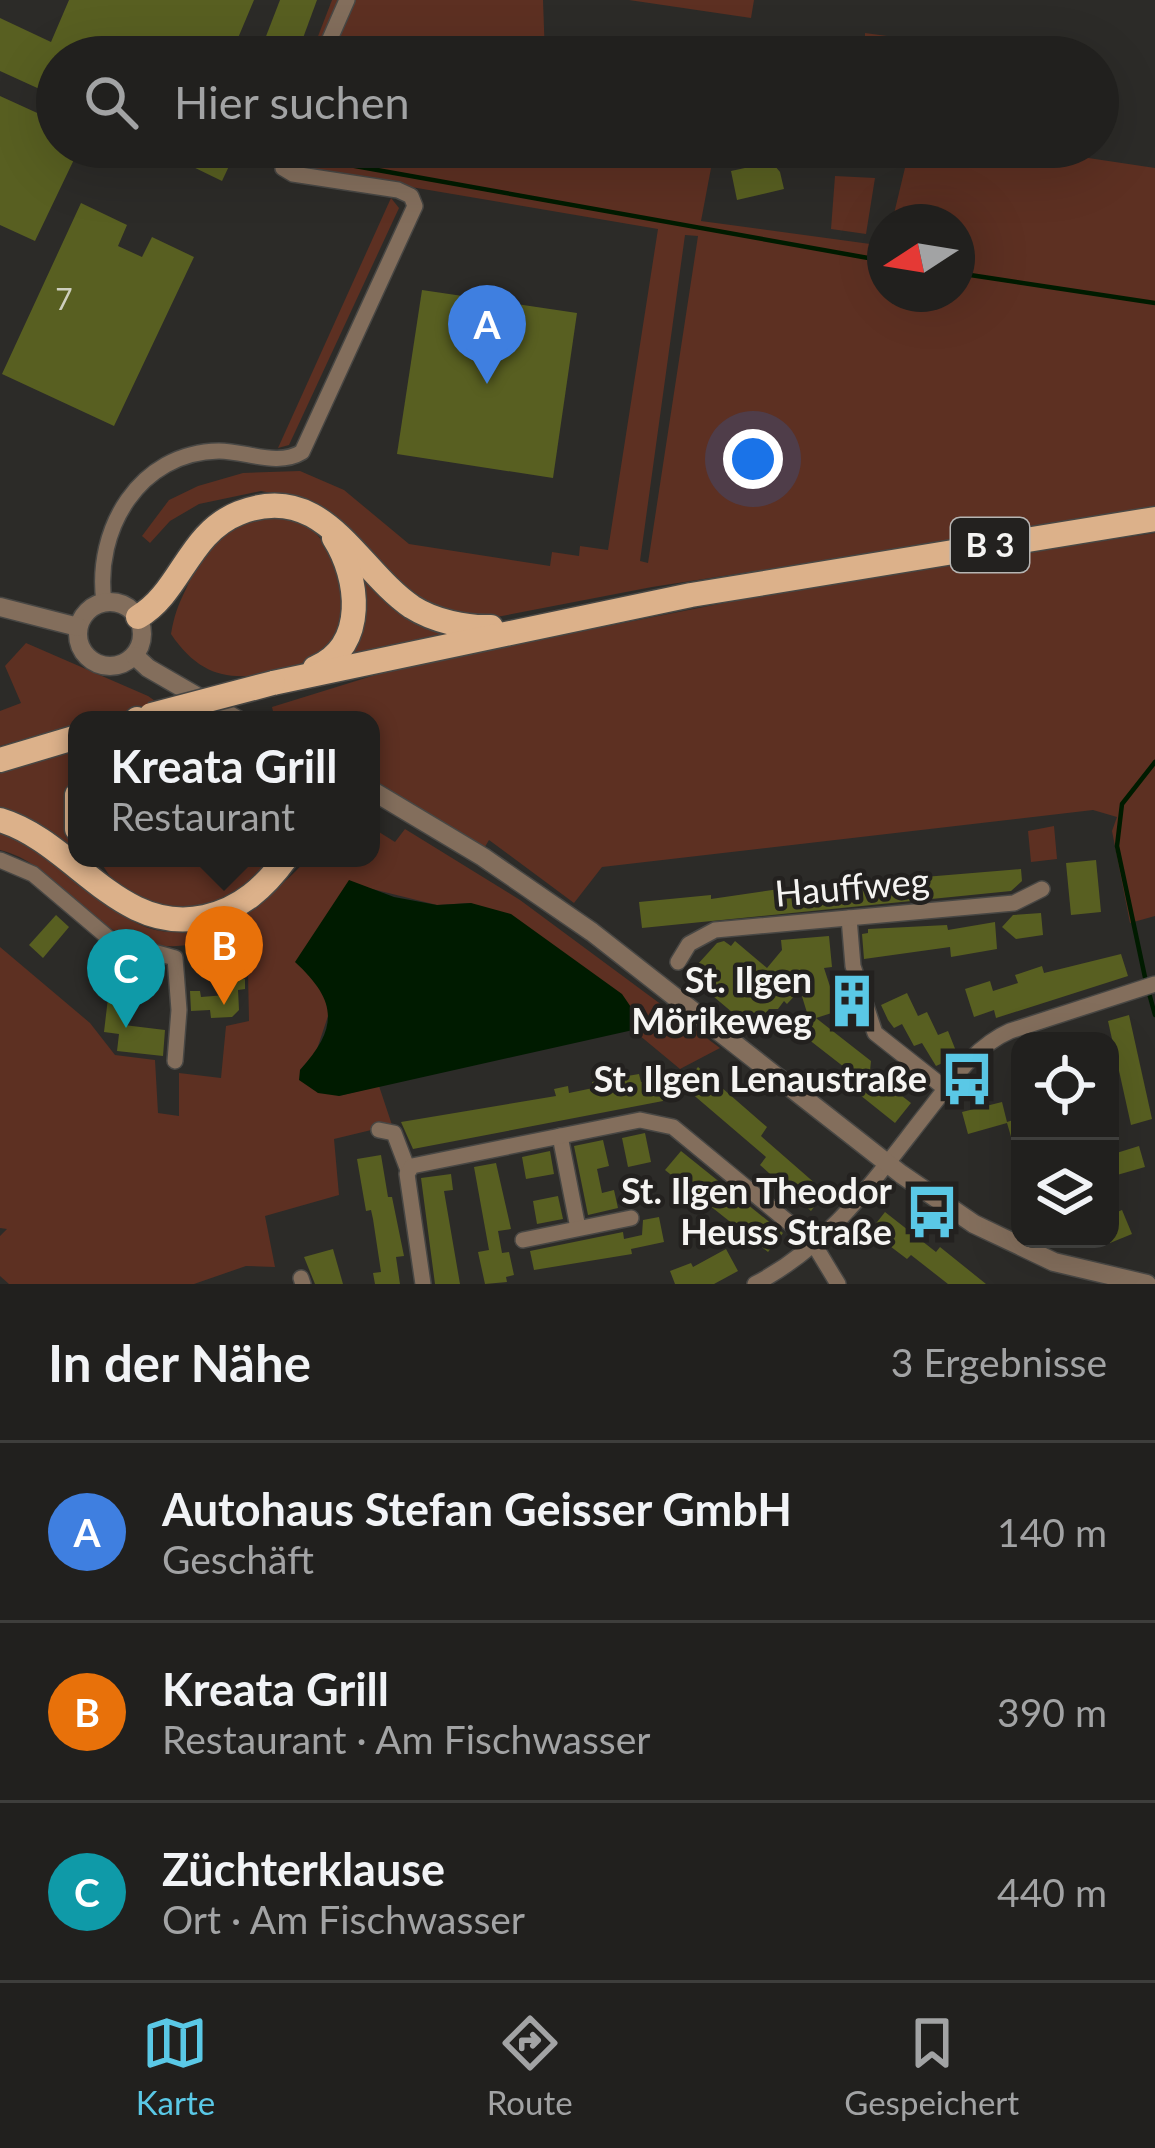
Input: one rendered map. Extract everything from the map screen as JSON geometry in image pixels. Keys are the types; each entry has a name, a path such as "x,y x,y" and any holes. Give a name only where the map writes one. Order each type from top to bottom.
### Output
{"main road":[{"path":"138,617 156,603 191,550 216,526 240,512 274,507 314,516 349,542 413,607 444,621 480,628 536,626"},
{"path":"273,683 323,665 338,651 356,607 347,559 314,516"},
{"name":"B 3","path":"166,711 273,683 657,602 1155,519"},
{"path":"0,760 68,740"},
{"path":"0,820 68,856"},
{"path":"81,867 142,913 189,920 240,904 277,867"},
{"path":"93,867 104,886"}],"street":[{"path":"331,36 346,0"},
{"path":"104,602 102,561 110,532 121,506 144,480 168,464 216,451 274,458 302,452 415,206 411,196 398,190 293,174 283,168"},
{"path":"104,602 123,604 138,617 143,637 135,656 117,667 96,664 81,649 78,627 85,614 104,602"},
{"path":"0,607 78,627"},
{"path":"135,656 220,711"},
{"path":"380,795 483,857 592,932 887,1163 999,1239 1066,1267 1147,1284"},
{"path":"0,860 33,874 111,940 175,958 179,1010 175,1061"},
{"name":"Hauffweg","path":"678,962 688,944 715,930 1014,903 1042,889"},
{"path":"849,917 853,966 875,1033 946,1089"},
{"path":"755,1284 816,1246 981,1049 1001,1035 1146,987"},
{"path":"408,1170 640,1120 665,1123 816,1246 838,1284"},
{"path":"379,1130 394,1133 408,1170 423,1284"},
{"path":"560,1136 578,1228"},
{"path":"523,1240 631,1218"}],"shaded area":[{"path":"332,0 543,0 544,36 318,36"},
{"path":"629,0 754,0 751,18"},
{"path":"1119,163 1155,168 1155,510 652,587 481,620 414,601 292,497 261,491 199,504 170,521 150,543 142,536 169,500 198,486 243,473 300,471 344,490 409,544 550,566 552,552 579,556 580,546 608,550 658,229 299,168 711,168 701,221 867,244 867,312 975,312 975,204 896,204 905,168 1119,168","holes":["685,235 698,236 648,563 640,561"]},
{"path":"835,176 875,178 871,204 867,204 866,234 831,229"},
{"path":"391,198 399,208 289,445 278,448"},
{"path":"276,514 307,526 325,545 342,585 345,603 340,633 320,655 285,670 235,676 208,669 171,634 181,600 203,556 219,537"},
{"path":"1155,533 1155,916 1130,923 1112,831 1117,817 1093,810 602,867 574,903 489,840 483,850 380,784 380,711 273,711 272,707 401,667 835,581"},
{"path":"358,561 457,632 342,658 364,611 365,589"},
{"path":"26,643 158,703 127,711 68,711 68,727 0,746 0,711 21,703 5,666"},
{"path":"68,752 68,853 0,812 0,773"},
{"path":"1054,826 1057,859 1031,862 1028,831"},
{"path":"0,828 50,854 109,905 148,928 196,929 238,912 299,867 380,867 380,833 395,842 405,829 520,900 720,1048 680,1069 633,1030 635,1013 471,903 437,905 360,886 322,987 329,1013 316,1052 300,1070 339,1096 379,1086 392,1125 334,1139 339,1195 265,1216 275,1267 246,1266 194,1284 9,1284 0,1276 0,1236 7,1229 0,1228 0,947 90,1023 115,1055 155,1060 158,1113 179,1116 179,1073 221,1078 226,1026 249,1021 247,925 175,946 132,939 90,915 29,862 0,850"},
{"path":"104,867 266,867 241,894 176,914 118,889"},
{"path":"349,880 394,897 437,905 471,903 511,914 622,994 635,1013 633,1030 339,1096 318,1093 299,1080 300,1070 322,1040 328,1014 319,989 295,962"}],"building":[{"path":"69,0 254,0 239,36 54,36"},
{"path":"280,0 317,0 304,36 266,36"},
{"path":"0,18 38,36 36,87 0,71"},
{"path":"0,96 36,112 36,168 70,168 35,241 0,225"},
{"path":"195,168 228,168 222,181"},
{"path":"777,168 784,189 737,200 731,171"},
{"path":"81,203 127,225 118,246 142,257 152,237 194,257 114,426 2,374"},
{"path":"422,290 577,313 553,478 397,454"},
{"path":"1096,860 1101,912 1071,915 1066,863"},
{"path":"1021,869 1022,881 1011,891 642,928 639,902"},
{"path":"1041,913 1043,935 1016,939 1002,927 1013,915"},
{"path":"56,915 69,927 43,958 29,945"},
{"path":"995,922 997,949 951,957 950,947 864,959 862,934 868,929 947,925 948,930"},
{"path":"829,936 832,967 824,968 838,1011 816,1018 871,1061 870,1071 911,1103 895,1123 855,1091 862,1081 808,1039 813,1032 800,990 787,1004 784,1001 778,1009 769,1009 752,1029 688,975 724,941 731,946 735,941 767,968 782,950 781,940"},
{"path":"1121,954 1128,976 996,1018 994,1010 974,1017 965,989 990,981 993,991 1018,983 1015,975 1042,966 1044,973"},
{"path":"245,979 245,989 238,990 239,1010 232,1017 211,1018 210,1010 191,1011 190,991 200,991 201,997 226,995 226,980"},
{"path":"907,993 918,1016 927,1012 938,1035 948,1031 958,1056 936,1066 922,1043 914,1046 902,1024 894,1028 881,1005"},
{"path":"108,998 127,1000 124,1025 165,1030 163,1056 117,1051 119,1034 104,1032"},
{"path":"1129,1015 1152,1119 1131,1125 1119,1071 1119,1032 1110,1032 1108,1021"},
{"path":"698,1067 767,1127 761,1136 825,1192 811,1211 760,1165 766,1157 683,1086"},
{"path":"639,1074 641,1082 660,1078 663,1101 413,1149 401,1122 556,1096 554,1089 568,1086 569,1093 593,1088 592,1082"},
{"path":"1002,1102 1007,1122 1011,1121 1011,1137 1007,1123 968,1134 962,1112"},
{"path":"645,1133 651,1162 628,1167 622,1138"},
{"path":"603,1140 609,1166 597,1169 602,1193 614,1190 618,1208 588,1215 574,1146"},
{"path":"1139,1146 1145,1167 1119,1174 1119,1152"},
{"path":"550,1151 554,1174 526,1179 522,1157"},
{"path":"681,1151 783,1233 768,1252 665,1170"},
{"path":"381,1155 404,1256 396,1257 400,1284 375,1284 373,1273 381,1272 357,1159"},
{"path":"496,1163 511,1229 498,1231 502,1253 509,1252 514,1275 506,1277 507,1282 485,1284 478,1252 489,1250 474,1167"},
{"path":"451,1174 453,1190 444,1191 460,1284 435,1284 421,1178"},
{"path":"558,1196 563,1219 537,1224 533,1201"},
{"path":"1119,1211 1132,1234 1119,1239"},
{"path":"885,1212 986,1284 948,1284 911,1255 907,1259 870,1231"},
{"path":"659,1217 664,1242 631,1249 632,1254 534,1270 530,1251 623,1232 624,1239 642,1235 643,1220"},
{"path":"333,1249 343,1284 315,1284 304,1257"},
{"path":"726,1249 738,1271 714,1284 675,1284 670,1271 691,1263 693,1267"}],"waterway":[{"path":"366,168 867,258"},
{"path":"975,276 1155,303"},
{"path":"1146,982 1117,846 1122,804 1155,762"},
{"path":"1149,993 1155,1015"}],"place":[{"name":"Autohaus Stefan Geisser GmbH","path":"487,384"},
{"name":"St. Ilgen Mörikeweg","path":"852,1001"},
{"name":"Kreata Grill","path":"224,1005"},
{"name":"Züchterklause","path":"126,1028"},
{"name":"St. Ilgen Lenaustraße","path":"967,1079"},
{"name":"St. Ilgen Theodor Heuss Straße","path":"932,1212"}]}
